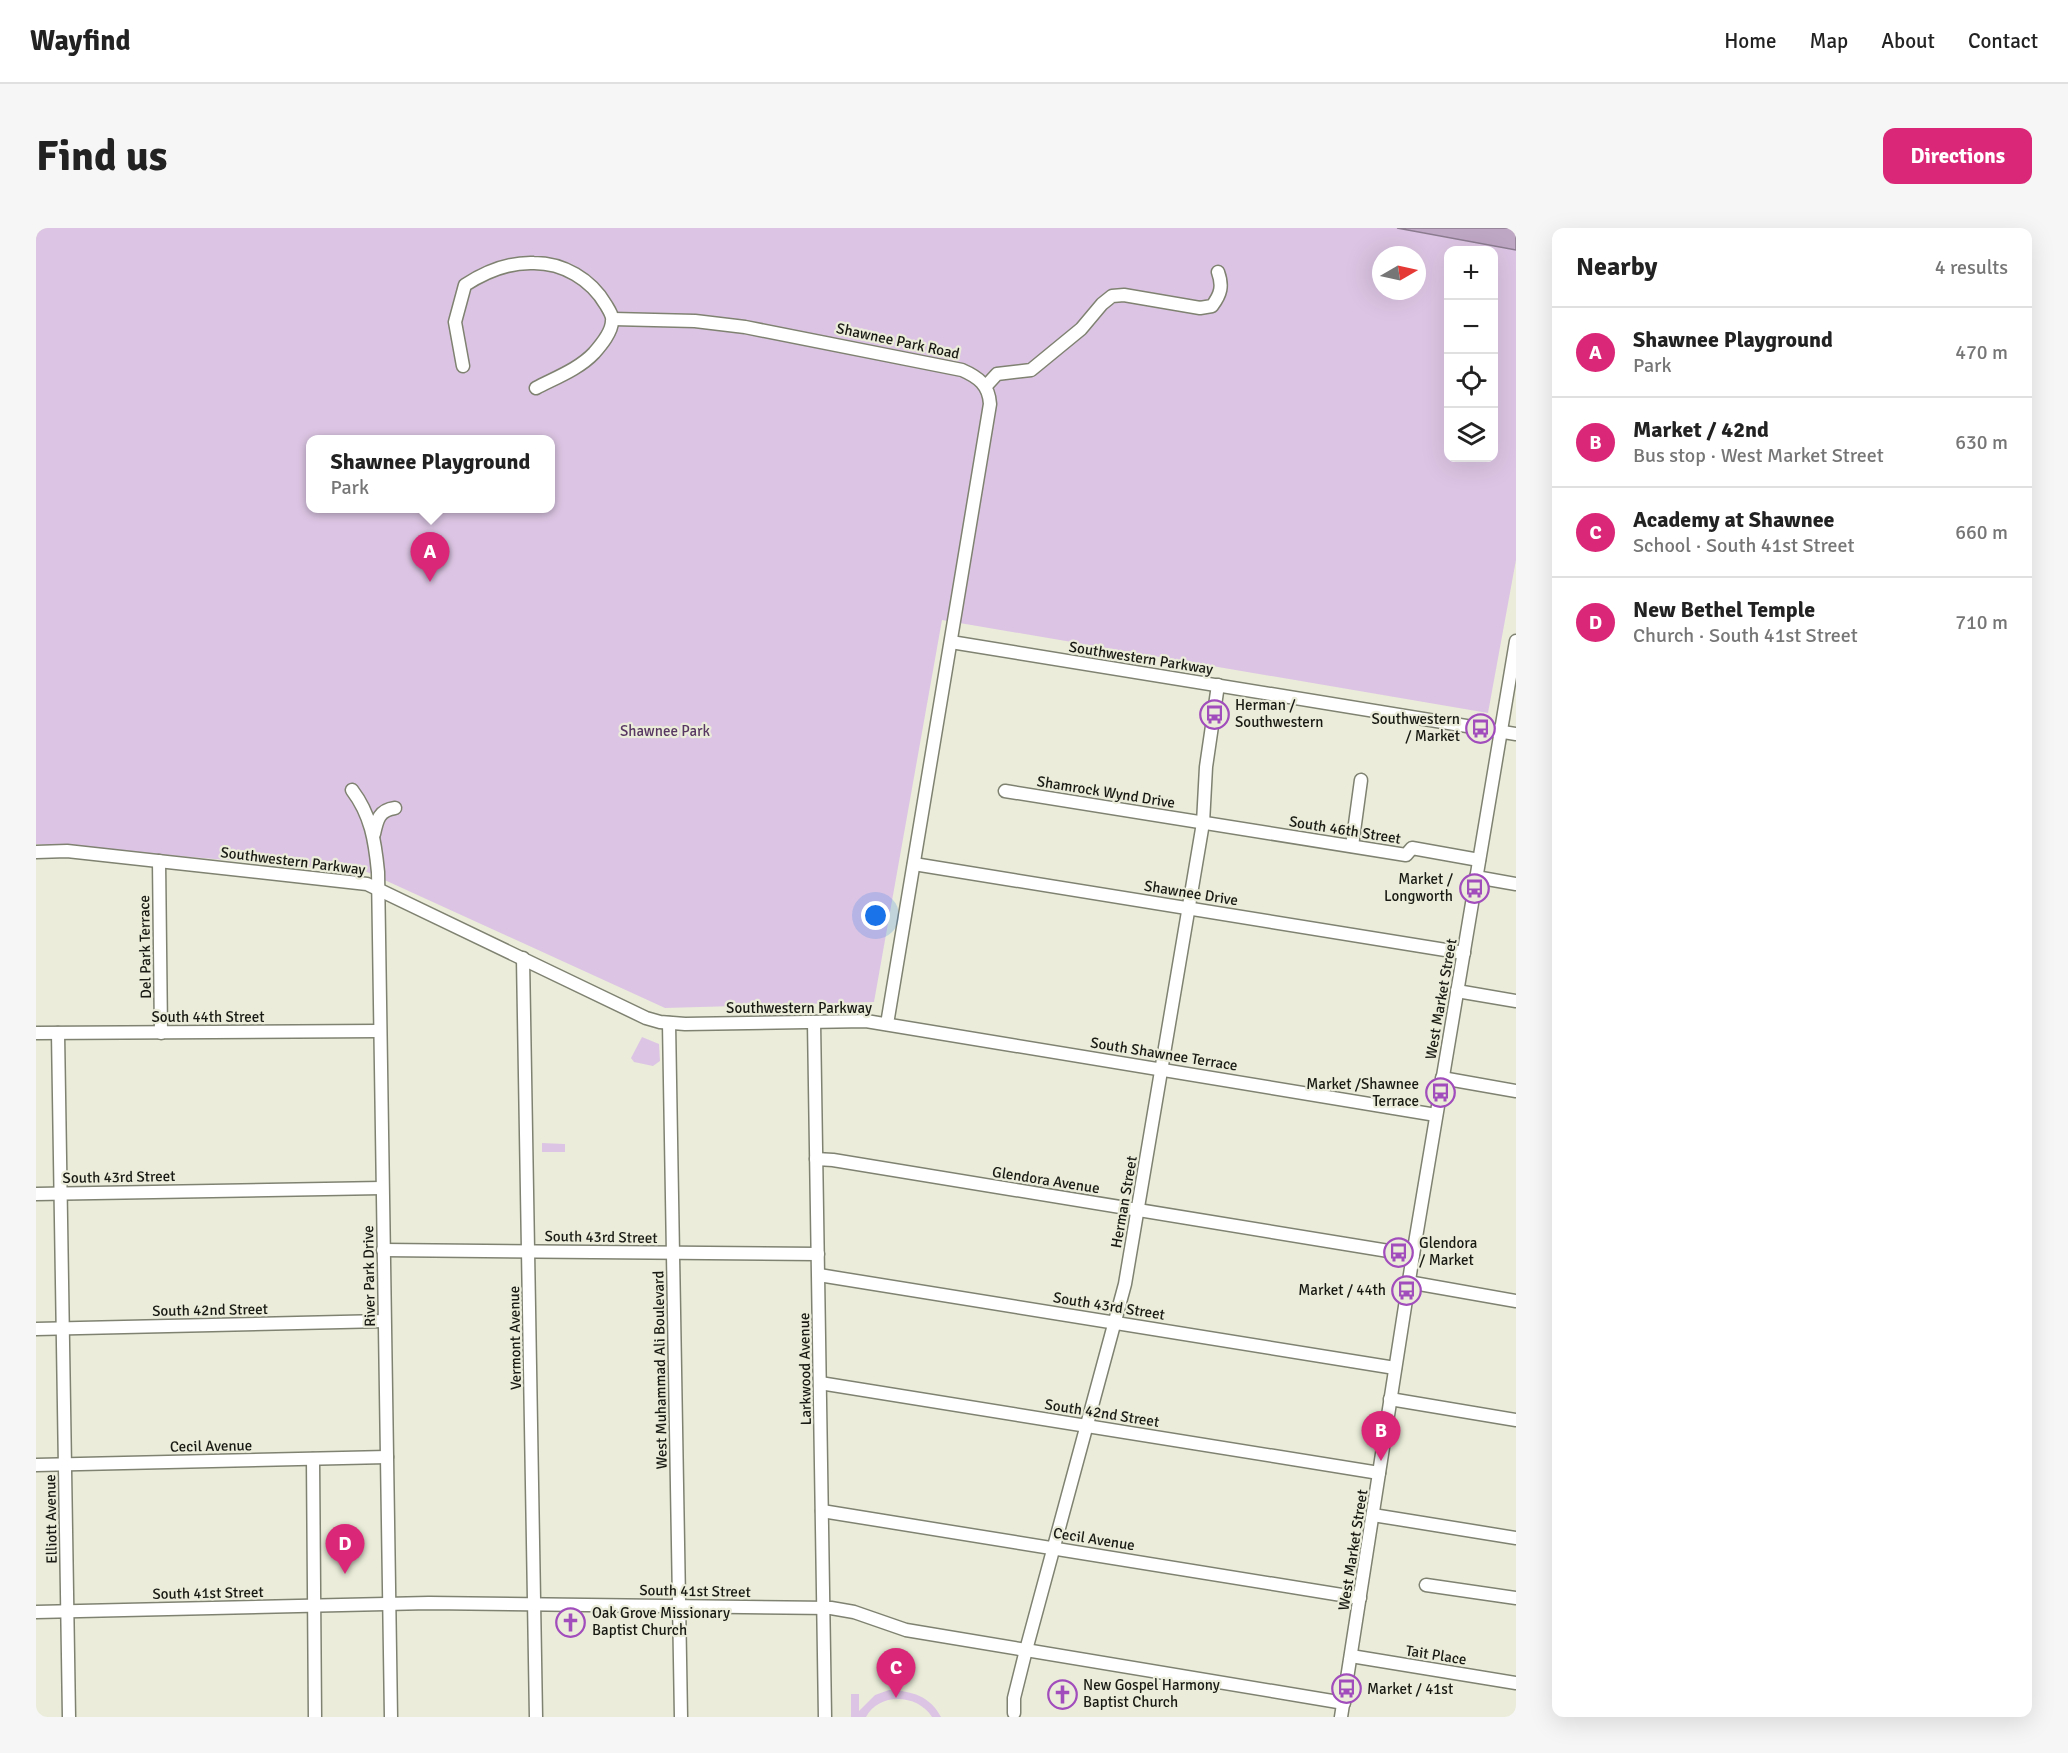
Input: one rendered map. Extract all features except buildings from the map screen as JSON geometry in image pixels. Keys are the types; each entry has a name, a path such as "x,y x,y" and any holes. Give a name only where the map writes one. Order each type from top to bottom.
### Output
{"street":[{"path":"463,366 455,322 465,285 500,268 524,263 542,263 570,271 600,295 613,319 609,332 590,358 536,388"},
{"path":"951,642 990,404 986,386 997,374 1030,370 1082,329 1102,304 1112,296 1124,295 1200,308 1212,306 1220,296 1222,284 1218,272"},
{"name":"Shawnee Park Road","path":"613,319 695,321 773,331 942,364 970,373 986,386"},
{"name":"West Market Street","path":"1341,1717 1408,1282 1516,641"},
{"name":"Southwestern Parkway","path":"36,852 67,851 367,884 646,1018 669,1023 866,1021 887,1024 951,642 1516,734"},
{"name":"Herman Street","path":"1014,1713 1014,1698 1026,1650 1125,1284 1203,823 1206,766 1218,686"},
{"path":"1352,846 1361,780"},
{"name":"River Park Drive","path":"352,790 364,808 374,835 378,889 391,1717"},
{"name":"Shamrock Wynd Drive","path":"1005,791 1203,823"},
{"path":"374,835 377,819 381,813 395,808"},
{"name":"South 46th Street","path":"1203,823 1406,855 1412,848 1479,860"},
{"name":"Del Park Terrace","path":"159,861 161,1033"},
{"name":"Shawnee Drive","path":"914,864 1464,953"},
{"path":"1476,877 1516,884"},
{"name":"Vermont Avenue","path":"523,958 536,1717"},
{"path":"1457,991 1516,1001"},
{"name":"Larkwood Avenue","path":"814,1022 825,1717"},
{"name":"West Muhammad Ali Boulevard","path":"669,1023 681,1717"},
{"name":"South Shawnee Terrace","path":"887,1024 1436,1115"},
{"name":"South 44th Street","path":"36,1034 380,1031"},
{"name":"Elliott Avenue","path":"58,1033 69,1717"},
{"path":"1442,1078 1516,1091"},
{"name":"Glendora Avenue","path":"816,1160 832,1160 1413,1255"},
{"name":"South 43rd Street","path":"36,1194 382,1188"},
{"name":"South 43rd Street","path":"383,1250 818,1254"},
{"name":"South 43rd Street","path":"819,1275 1395,1368"},
{"path":"1408,1282 1516,1300"},
{"name":"South 42nd Street","path":"36,1329 384,1321"},
{"name":"South 42nd Street","path":"820,1383 1380,1473"},
{"path":"1390,1399 1516,1420"},
{"name":"Cecil Avenue","path":"36,1466 387,1457"},
{"path":"313,1459 315,1717"},
{"name":"Cecil Avenue","path":"822,1511 1360,1598"},
{"path":"1373,1515 1516,1538"},
{"path":"1426,1585 1516,1599"},
{"name":"South 41st Street","path":"36,1611 389,1603 823,1607 854,1612 906,1629 1344,1703"},
{"name":"Tait Place","path":"1351,1656 1516,1683"}],"green space":[{"name":"Shawnee Park","path":"36,228 1425,228 1516,243 1516,560 1488,713 942,620 874,1002 665,1008 367,872 36,844"},
{"path":"642,1037 659,1044 660,1061 653,1066 634,1062 631,1058"},
{"path":"542,1143 565,1144 565,1152 542,1152"},
{"path":"889,1690 913,1693 926,1699 941,1717 932,1717 918,1704 899,1699 880,1703 866,1717 851,1717 851,1694 859,1694 859,1711 875,1695"}],"shaded area":[{"path":"1397,228 1516,228 1516,250"}],"place":[{"name":"Shawnee Playground","path":"430,582"},
{"name":"Herman / Southwestern","path":"1214,714"},
{"name":"Southwestern / Market","path":"1481,728"},
{"name":"Market / Longworth","path":"1474,888"},
{"name":"Market /Shawnee Terrace","path":"1440,1093"},
{"name":"Glendora / Market","path":"1398,1252"},
{"name":"Market / 44th","path":"1407,1290"},
{"name":"Market / 42nd","path":"1381,1461"},
{"name":"New Bethel Temple","path":"345,1574"},
{"name":"Oak Grove Missionary Baptist Church","path":"571,1622"},
{"name":"Market / 41st","path":"1346,1689"},
{"name":"New Gospel Harmony Baptist Church","path":"1062,1694"},
{"name":"Academy at Shawnee","path":"896,1698"}]}
